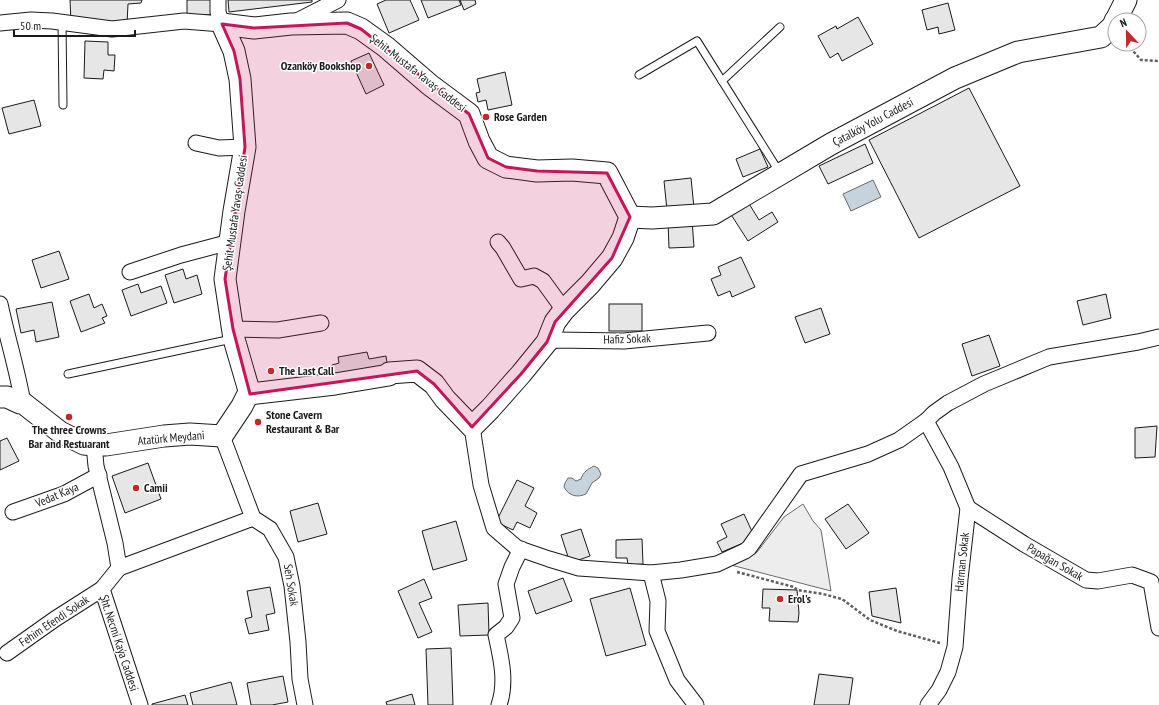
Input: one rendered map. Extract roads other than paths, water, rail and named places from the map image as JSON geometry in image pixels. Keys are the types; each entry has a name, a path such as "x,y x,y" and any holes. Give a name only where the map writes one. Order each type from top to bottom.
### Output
{"street":[{"path":"218,0 218,12 222,24"},
{"path":"0,23 31,20 62,22 112,29 184,21 254,28 291,24 338,0"},
{"name":"Çatalköy Yolu Caddesi","path":"1120,12 1126,0"},
{"name":"Şehit. Mustafa Yavaş Caddesi","path":"291,24 347,23 361,29 386,47 430,85 469,114 479,141 488,158 506,167 537,171 572,170 607,173 630,217"},
{"name":"Şehit Mustafa Yavaş Caddesi","path":"222,24 234,51 240,79 245,147 225,279 234,334 250,394"},
{"name":"Çatalköy Yolu Caddesi","path":"630,217 652,218 713,214 831,144 955,78 1018,52 1101,37 1107,31"},
{"path":"196,143 218,148 245,147"},
{"path":"472,427 490,410 521,374 547,342 555,322 564,310 590,284 612,258 623,238 630,217"},
{"path":"130,272 181,255 230,242"},
{"path":"498,242 520,278 534,276 543,281 564,310"},
{"path":"0,304 10,350 18,375 23,402 20,403 7,397 0,397"},
{"path":"234,334 278,330 322,323"},
{"name":"Hafiz Sokak","path":"547,342 555,340 624,341 708,333"},
{"path":"250,394 335,384 389,375 389,373 417,371 434,384 445,399 472,427 481,486 494,528 517,548 549,560 579,568 650,573 717,564 748,554 749,548 801,474 868,454 899,440 926,421 934,413 984,384 1049,357 1159,337"},
{"name":"Atatürk Meydani","path":"23,402 60,432 84,444 106,445 164,436 190,434 222,436 247,396 250,394"},
{"name":"Harman Sokak","path":"926,421 951,468 968,508 954,647 948,672 939,690 928,705"},
{"path":"94,445 96,466 120,568 253,518 222,436"},
{"name":"Vedat Kaya","path":"13,512 64,494 99,475"},
{"name":"Papağan Sokak","path":"968,508 1024,544 1086,580 1098,581 1132,575 1151,582 1159,628"},
{"name":"Seh Sokak","path":"253,518 270,529 286,557 292,586 300,679 305,705"},
{"path":"499,705 502,695 503,669 496,635 506,627 512,618 506,584 521,549"},
{"name":"Şht. Necmi Kaýa Caddesi","path":"120,568 102,589 140,705"},
{"path":"650,573 658,601 657,631 677,680 696,705"},
{"name":"Fehim Efendi Sokak","path":"7,653 55,619 102,589"}],"lane":[{"path":"62,22 62,105"},
{"path":"722,81 780,27"},
{"path":"639,75 697,41 780,174"},
{"path":"68,374 234,334"}],"place":[{"name":"Ozanköy Bookshop","path":"369,66"},
{"name":"Rose Garden","path":"486,117"},
{"name":"The Last Call","path":"271,371"},
{"name":"The three Crowns Bar and Restuarant","path":"69,417"},
{"name":"Stone Cavern Restaurant & Bar","path":"258,422"},
{"name":"Camii","path":"136,488"},
{"name":"Erol's","path":"780,599"}]}
